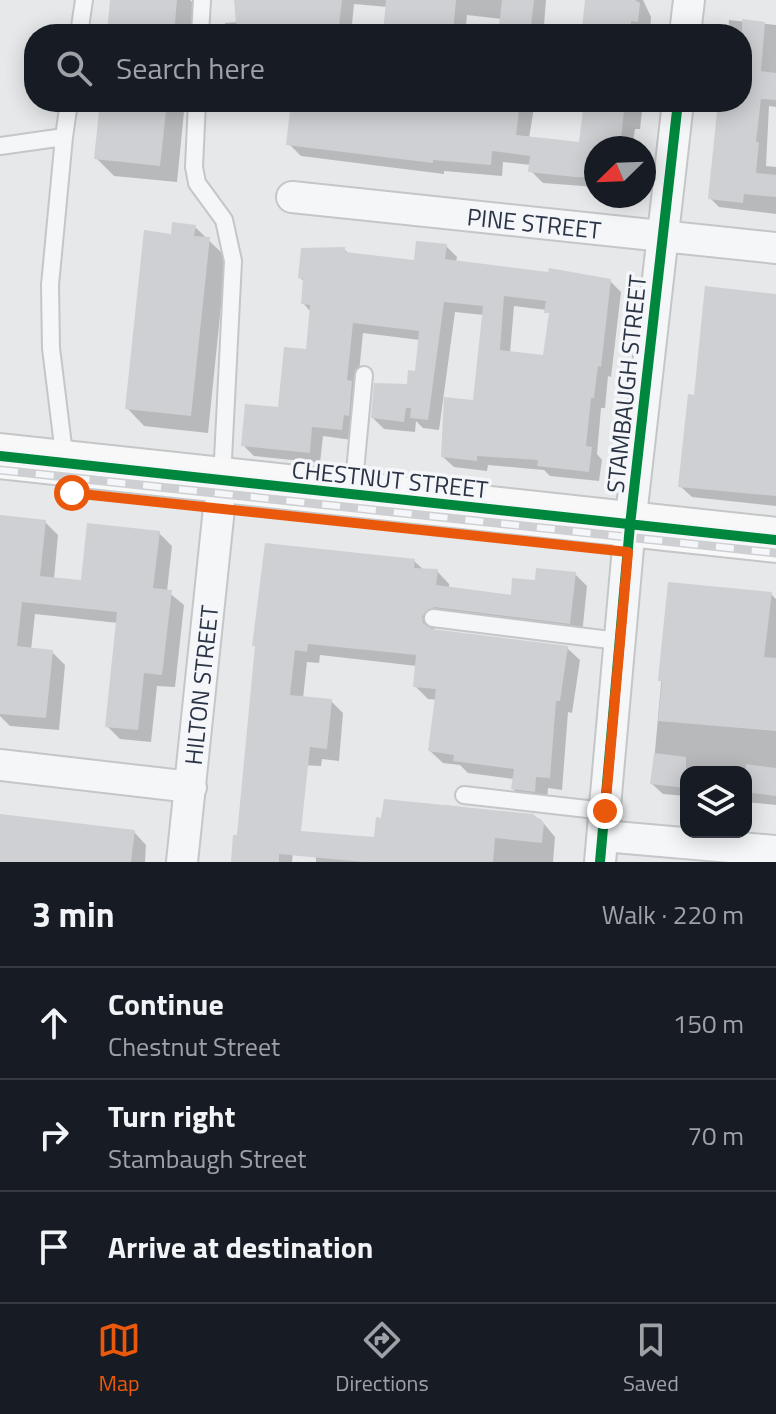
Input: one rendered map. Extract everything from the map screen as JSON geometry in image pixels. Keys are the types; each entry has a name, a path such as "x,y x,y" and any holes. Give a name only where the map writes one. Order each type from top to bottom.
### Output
{"street":[{"path":"686,24 689,0"},
{"name":"STAMBAUGH STREET","path":"603,836 618,641 677,112"},
{"name":"PINE STREET","path":"292,197 776,248"},
{"name":"CHESTNUT STREET","path":"0,456 65,463 220,494 629,538 776,540"},
{"name":"CHESTNUT STREET","path":"0,485 220,494 352,495 629,538 776,567"},
{"name":"HILTON STREET","path":"182,862 220,494"},
{"path":"0,765 191,787"},
{"path":"603,836 776,851"}],"lane":[{"path":"80,24 84,0"},
{"path":"201,24 202,0"},
{"path":"65,463 51,348 50,285 68,112"},
{"path":"197,112 194,167 197,183 224,220 233,261 220,494"},
{"path":"0,146 64,137"},
{"path":"352,495 364,375"},
{"path":"433,618 618,641"},
{"path":"464,795 603,836"}],"building":[{"path":"110,0 177,0 175,24 108,24"},
{"path":"234,0 342,0 339,24 236,24"},
{"path":"386,0 456,0 454,24 384,24"},
{"path":"502,0 534,0 531,24 499,24"},
{"path":"585,0 635,0 640,3 638,22 582,24"},
{"path":"742,19 765,22 761,71 776,73 776,100 761,99 756,173 776,175 776,197 744,194 743,203 708,199 717,112 752,112 752,24 742,24"},
{"path":"99,112 166,112 160,166 94,159"},
{"path":"290,112 519,112 516,135 579,142 583,112 624,112 621,136 584,136 584,177 528,172 530,156 492,151 491,165 433,160 433,163 286,145"},
{"path":"172,222 196,225 194,236 210,237 191,416 125,409 144,230 171,234"},
{"path":"416,241 447,244 445,259 548,272 549,268 611,279 601,367 598,366 594,398 591,398 586,446 592,447 589,472 537,466 538,460 477,456 477,461 441,457 444,397 473,400 483,306 444,302 428,420 410,418 411,408 406,408 404,422 371,418 374,383 407,384 408,370 415,371 419,331 353,323 347,380 352,381 349,416 344,415 342,430 312,427 310,453 241,446 245,404 278,407 284,347 306,349 310,305 301,304 303,279 298,278 301,248 345,247 345,252 414,260","holes":["504,296 546,301 544,313 549,313 543,355 500,350"]},
{"path":"705,286 776,294 776,496 678,487 688,394 694,395"},
{"path":"0,515 46,520 40,576 81,580 87,523 160,531 153,588 172,590 162,675 144,673 138,730 105,727 117,612 22,602 17,646 53,650 46,718 0,714"},
{"path":"265,543 415,559 414,568 438,569 436,585 511,595 512,578 535,580 536,568 576,572 570,624 434,607 422,616 423,623 432,629 568,646 560,701 556,701 550,778 536,777 535,792 511,789 514,769 453,761 454,755 428,751 436,689 413,687 416,655 308,644 307,652 295,650 290,695 332,699 327,749 310,747 301,831 374,837 376,817 381,818 384,799 533,814 544,823 542,843 495,838 493,862 363,862 279,854 279,862 231,862 233,835 237,835 255,646 252,646"},
{"path":"668,582 772,592 764,657 776,658 776,731 658,721 662,681 658,681"},
{"path":"654,753 686,757 686,766 680,766 680,787 650,784"},
{"path":"746,764 776,768 776,796 752,793 752,766"},
{"path":"0,814 135,830 131,862 0,862"}],"railway":[{"path":"0,470 776,553"}],"cycle path":[{"path":"600,862 630,525 677,112"},
{"path":"0,456 776,540"}],"route":[{"path":"72,493 519,538 628,552 605,811"}]}
